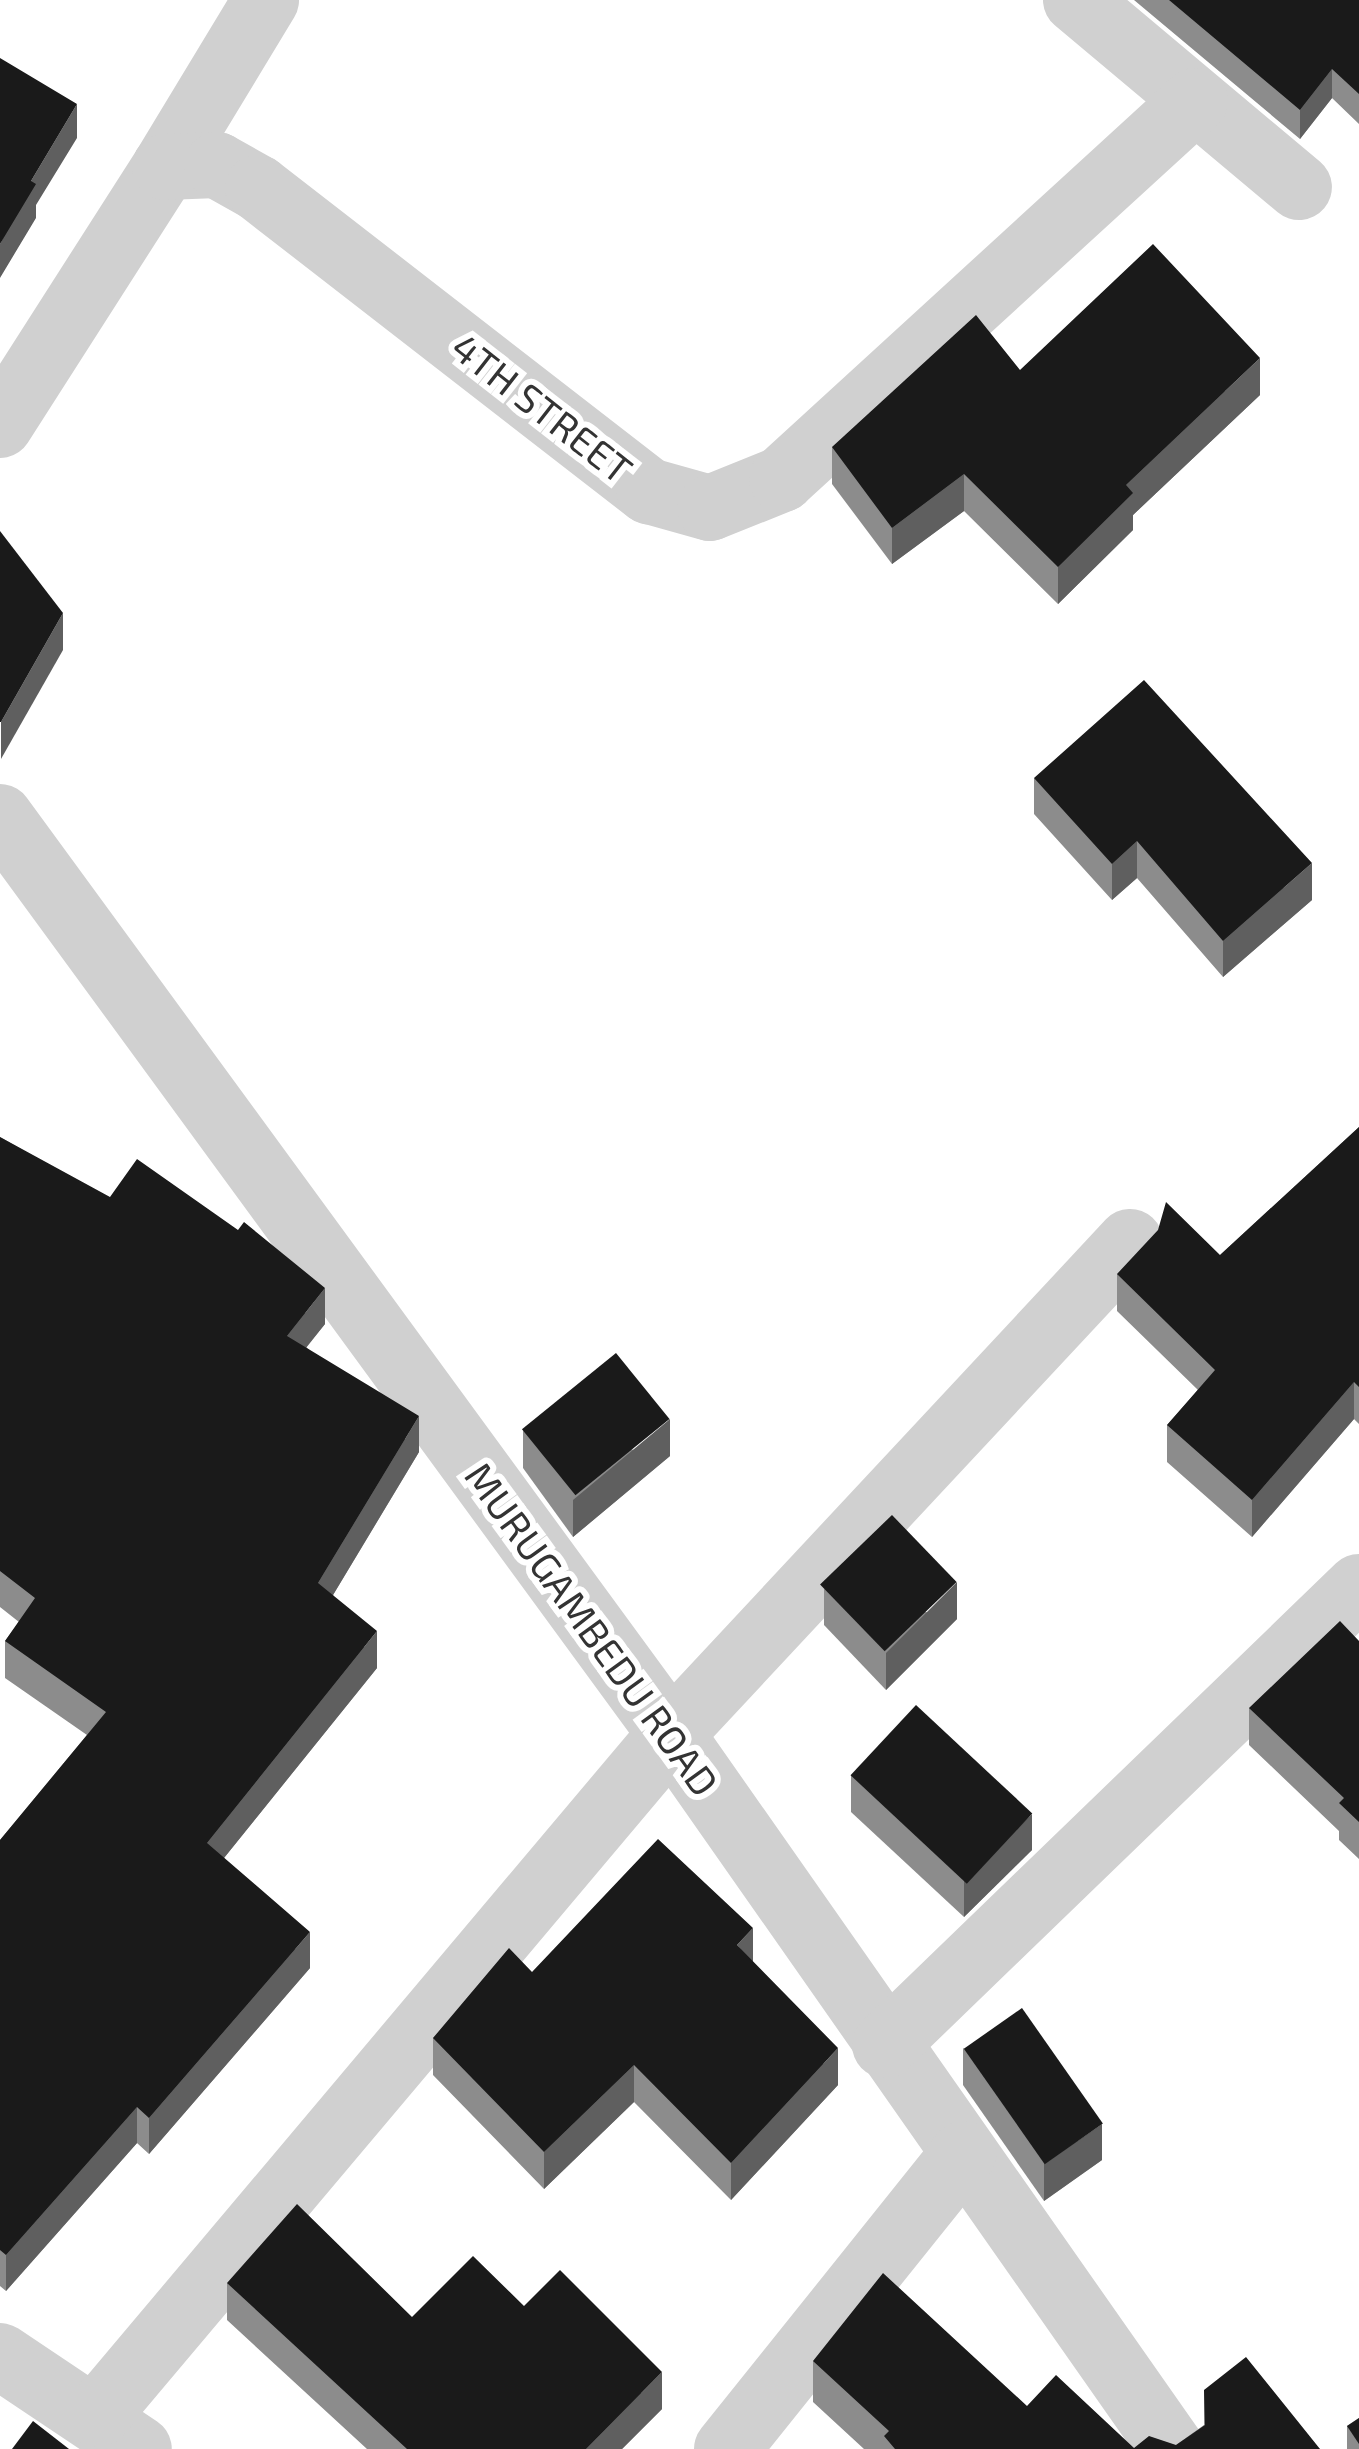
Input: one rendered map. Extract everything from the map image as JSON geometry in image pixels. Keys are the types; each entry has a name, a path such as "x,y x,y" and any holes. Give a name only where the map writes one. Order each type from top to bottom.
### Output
{"street":[{"path":"0,425 266,0"},
{"path":"1076,0 1299,187"},
{"name":"4TH STREET","path":"165,167 218,165 258,188 649,490 710,508 782,478 1195,101"},
{"name":"MURUGAMBEDU ROAD","path":"9,859 671,1734 1172,2449"},
{"path":"0,2356 118,2432 671,1734 1130,1242"},
{"path":"885,2045 1359,1587"},
{"path":"727,2449 963,2154"}],"building":[{"path":"1169,0 1359,0 1359,94 1332,69 1300,110"},
{"path":"0,58 77,104 0,244"},
{"path":"1153,244 1260,358 1126,485 1133,493 1058,567 964,474 892,528 832,447 976,315 1020,370"},
{"path":"0,531 63,613 1,722 0,722"},
{"path":"1144,680 1312,863 1223,941 1137,841 1112,864 1034,778"},
{"path":"1359,1127 1359,1387 1354,1382 1252,1500 1167,1425 1215,1370 1117,1274 1158,1230 1166,1202 1220,1255"},
{"path":"0,1137 110,1197 137,1159 238,1230 244,1222 325,1288 287,1336 419,1416 318,1583 377,1631 207,1843 310,1932 149,2118 137,2107 6,2255 0,2250 0,1840 106,1712 5,1641 35,1598 0,1571"},
{"path":"616,1353 669,1419 575,1495 522,1429"},
{"path":"892,1515 957,1582 885,1651 820,1584"},
{"path":"1340,1621 1359,1641 1359,1822 1339,1803 1344,1798 1249,1708"},
{"path":"916,1705 1032,1813 967,1884 851,1775"},
{"path":"658,1839 753,1928 737,1945 838,2048 731,2163 634,2065 544,2152 433,2038 509,1948 532,1972"},
{"path":"1022,2008 1103,2124 1045,2164 964,2049"},
{"path":"297,2204 412,2317 473,2256 524,2306 560,2270 662,2372 586,2449 407,2449 227,2283"},
{"path":"883,2273 1027,2406 1056,2375 1134,2448 1149,2436 1176,2445 1205,2425 1204,2390 1246,2357 1320,2449 895,2449 884,2436 889,2431 813,2361"},
{"path":"1359,2418 1359,2444 1347,2426"},
{"path":"33,2421 69,2449 12,2449"}]}
